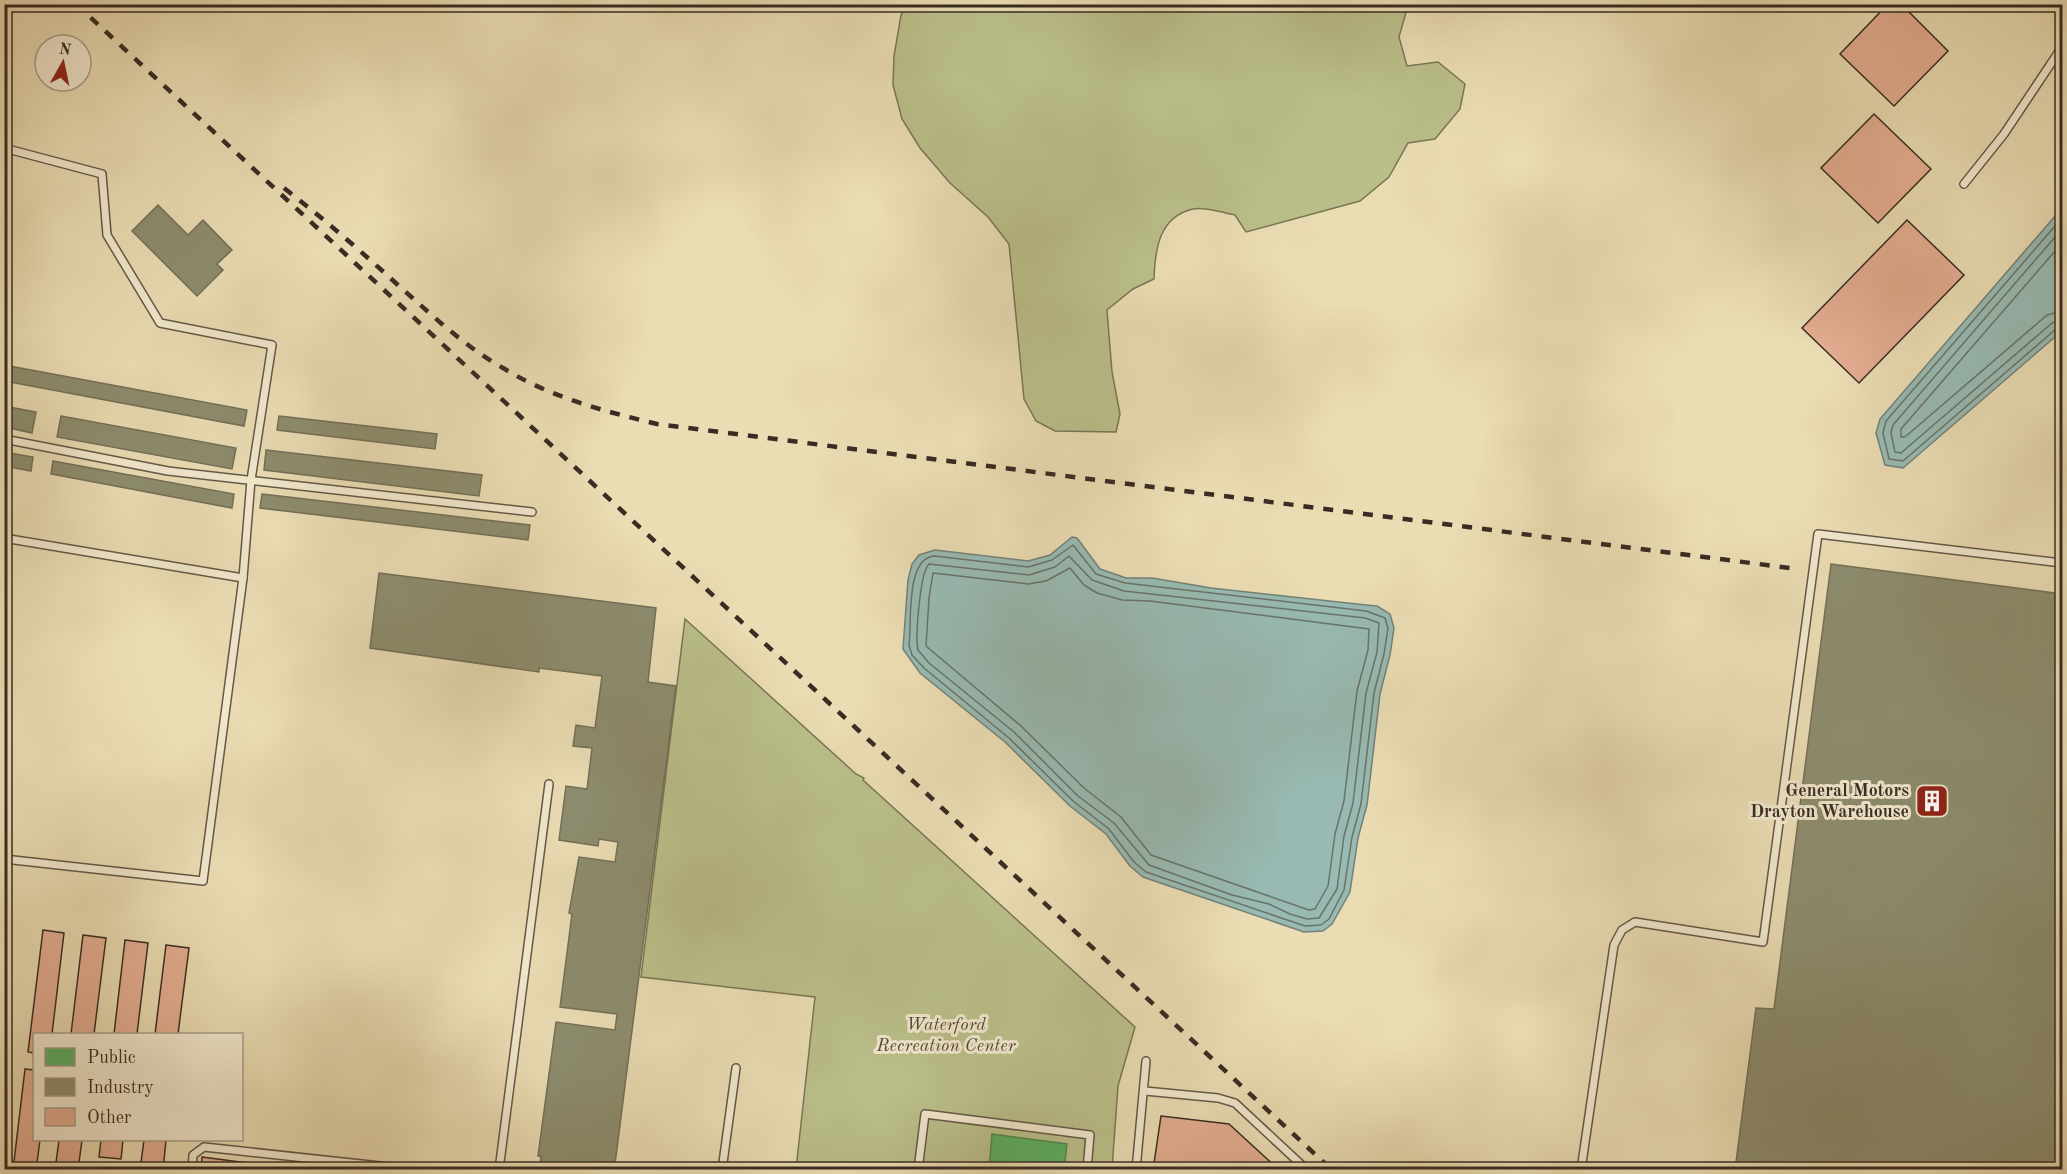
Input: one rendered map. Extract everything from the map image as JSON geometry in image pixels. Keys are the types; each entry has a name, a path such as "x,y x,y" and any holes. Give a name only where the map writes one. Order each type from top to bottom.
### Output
{"lane":[{"path":"1964,184 2004,134 2062,47"},
{"path":"4,148 102,174 106,235 160,323 272,345 251,480 243,578 203,881 4,859"},
{"path":"4,440 168,471 532,512"},
{"path":"1581,1170 1614,945 1622,930 1635,922 1763,942 1818,534 2062,563"},
{"path":"4,538 243,578"},
{"path":"499,1170 549,784"},
{"path":"1136,1170 1146,1061"},
{"path":"722,1170 735,1068"},
{"path":"1145,1091 1218,1098 1235,1103 1307,1170"},
{"path":"918,1170 925,1114 1090,1135 1087,1170"},
{"path":"192,1170 193,1155 204,1147 417,1170"}],"green space":[{"path":"907,4 1408,5 1399,37 1407,66 1438,62 1465,84 1460,109 1435,139 1408,143 1389,177 1360,201 1246,232 1235,215 1208,209 1193,209 1173,219 1161,236 1154,279 1133,289 1107,310 1112,372 1120,414 1116,432 1055,431 1036,421 1024,399 1009,244 988,217 950,183 920,148 902,119 893,85 894,56 901,15"},
{"name":"Waterford Recreation Center","path":"685,619 856,774 864,778 863,780 1135,1027 1118,1086 1112,1169 796,1169 815,997 641,977"}],"water":[{"path":"2062,208 2062,331 1903,468 1885,465 1876,433 1880,419"},
{"path":"1072,537 1077,538 1100,569 1126,578 1152,578 1211,588 1377,606 1390,614 1394,628 1380,694 1367,805 1358,838 1350,892 1332,924 1323,931 1304,932 1143,877 1130,866 1106,834 1070,806 1005,742 920,673 903,649 908,580 912,564 919,555 935,550 1028,561 1050,555"}],"building: Public":[{"path":"992,1134 1067,1144 1064,1170 989,1170"}],"building: Industry":[{"path":"158,205 188,235 203,220 232,250 217,264 223,270 197,296 132,231"},
{"path":"4,365 247,410 244,426 4,381"},
{"path":"4,406 36,412 32,433 4,427"},
{"path":"61,416 236,448 232,469 57,437"},
{"path":"279,416 437,434 435,449 277,430"},
{"path":"266,450 482,475 479,496 264,470"},
{"path":"4,452 33,457 31,471 4,466"},
{"path":"53,461 234,494 232,508 51,474"},
{"path":"262,494 530,525 528,540 260,508"},
{"name":"General Motors Drayton Warehouse","path":"1831,564 2062,594 2062,1170 1735,1170 1756,1008 1774,1009"},
{"path":"379,573 656,608 648,682 676,686 615,1164 606,1164 605,1170 539,1170 541,1156 538,1156 556,1022 615,1030 617,1014 560,1007 572,914 569,913 579,857 615,862 618,842 599,839 598,846 559,840 566,786 587,789 592,748 573,746 576,725 595,728 602,676 539,668 539,672 370,648"}],"building: Other":[{"path":"1888,4 1901,4 1948,51 1894,106 1840,54"},
{"path":"1874,114 1931,169 1878,223 1821,168"},
{"path":"1907,220 1964,275 1859,383 1802,328"},
{"path":"43,930 64,933 52,1033 33,1033 33,1053 28,1052"},
{"path":"83,935 106,938 94,1033 71,1033"},
{"path":"125,940 148,943 137,1033 114,1033"},
{"path":"166,945 189,948 178,1033 155,1033"},
{"path":"25,1069 33,1070 33,1141 40,1141 36,1170 13,1170"},
{"path":"1161,1116 1229,1124 1279,1170 1153,1170"},
{"path":"59,1141 82,1141 78,1170 55,1170"},
{"path":"101,1141 123,1141 121,1159 99,1157"},
{"path":"144,1141 166,1141 163,1170 140,1170"},
{"path":"202,1157 272,1166 271,1170 201,1170"}],"railway":[{"path":"76,4 1332,1170"},
{"path":"284,188 475,350 539,387 597,408 637,419 657,424 1798,569"}],"place":[{"name":"General Motors Drayton Warehouse","path":"1932,801"}]}
